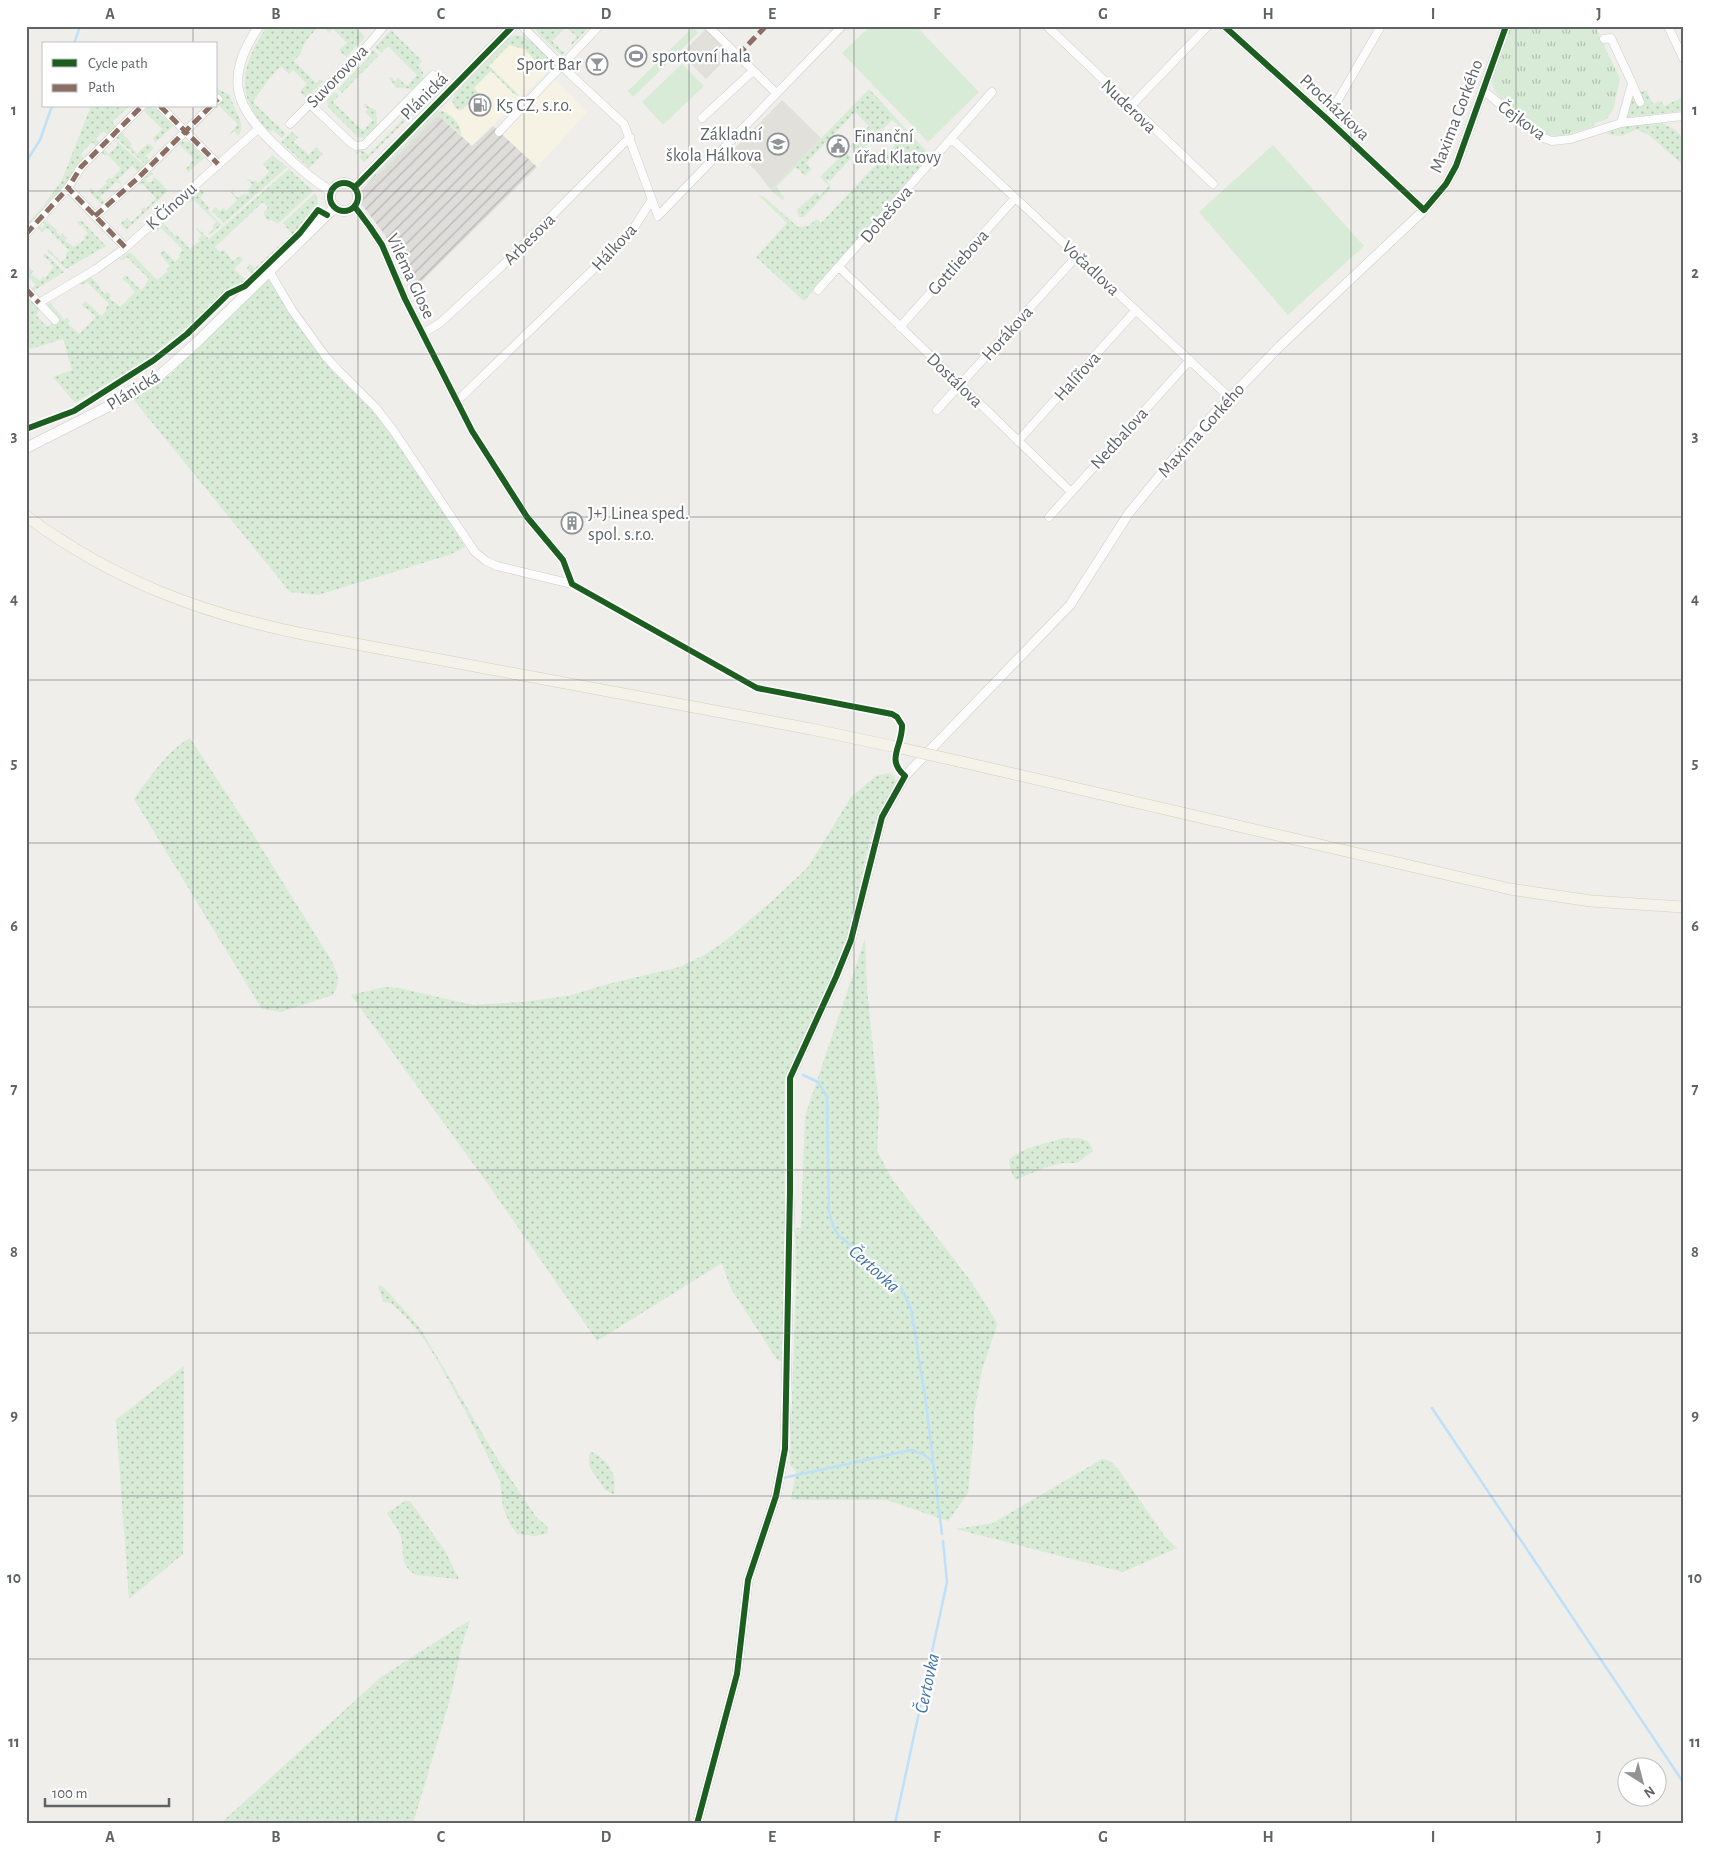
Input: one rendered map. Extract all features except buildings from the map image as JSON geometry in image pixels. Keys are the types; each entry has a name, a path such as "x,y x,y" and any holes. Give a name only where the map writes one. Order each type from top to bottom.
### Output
{"main road":[{"name":"Plánická","path":"355,187 513,26"},
{"path":"339,184 350,184 355,187 359,197 354,208 344,212 334,208 330,200 331,191 339,184"},
{"name":"Plánická","path":"26,448 129,396 152,381 177,361 334,208"},
{"path":"26,516 73,548 120,574 168,596 230,617 308,635 748,717 891,746 1510,889 1591,901 1683,907"}],"street":[{"path":"259,26 248,41 238,69 237,90 244,110 258,129 301,170 331,191"},
{"name":"Suvorovova","path":"290,124 368,45 384,26"},
{"path":"522,26 624,124 651,201"},
{"path":"499,132 600,26"},
{"path":"708,26 776,93"},
{"name":"Hálkova","path":"651,201 658,216 842,26"},
{"path":"1130,106 1208,26"},
{"name":"Procházkova","path":"1224,26 1424,210"},
{"name":"Maxima Gorkého","path":"697,1824 737,1674 748,1580 776,1496 785,1449 790,1200 790,1078 851,940 882,818 906,776 1070,605 1129,513 1189,440 1280,346 1424,210 1446,184 1456,166 1506,26"},
{"path":"1668,26 1683,58"},
{"name":"Nuderova","path":"1052,28 1212,184"},
{"path":"1327,119 1377,28"},
{"path":"1604,39 1611,38 1640,102"},
{"path":"702,118 753,71"},
{"path":"310,104 350,144 356,146 364,145 434,75"},
{"path":"1621,122 1632,83"},
{"name":"Čejkova","path":"1483,90 1538,136 1546,140 1560,141 1571,139 1621,122 1683,116"},
{"name":"Dobešova","path":"818,290 992,92"},
{"path":"26,234 68,188 80,167 140,108"},
{"path":"162,108 218,164"},
{"path":"95,216 138,178 209,108"},
{"name":"K Čínovu","path":"40,303 96,269 125,247 258,129"},
{"name":"Arbesova","path":"422,334 440,323 502,266 630,137"},
{"name":"Vočadlova","path":"952,139 1230,398"},
{"path":"68,188 125,247"},
{"name":"Gottliebova","path":"900,327 1016,198"},
{"name":"Hálkova","path":"456,402 630,234 651,201"},
{"name":"Viléma Glose","path":"354,208 370,226 382,245 422,334 472,431 527,518 563,560"},
{"name":"Horákova","path":"938,410 1077,256"},
{"name":"Dostálova","path":"839,268 1071,492"},
{"path":"269,271 292,310 326,357 338,372 376,408 393,430 475,552 486,561 497,566 572,584"},
{"path":"26,289 55,320"},
{"name":"Halířova","path":"1018,441 1136,310"},
{"name":"Nedbalova","path":"1049,517 1190,360"}],"shaded area":[{"path":"706,29 731,54 706,79 681,54"},
{"path":"509,45 524,49 547,71 472,146 438,115"},
{"path":"552,77 587,112 537,167 501,133"},
{"name":"Základní škola Hálkova","path":"782,100 821,138 771,190 755,170 734,149"},
{"path":"438,115 472,146 493,126 537,167 410,293 385,235 362,205 360,193 375,175 380,173"}],"green space":[{"path":"267,26 319,26 305,42 301,53 294,61 316,83 320,80 323,81 306,98 300,91 307,84 293,70 289,74 281,66 268,80 253,102 286,134 282,138 273,130 270,132 258,119 250,106 246,93 245,80 251,54"},
{"path":"322,26 355,26 365,37 346,57 339,50 347,43 333,29 329,33"},
{"path":"534,26 590,26 572,45 571,43 577,37 566,27 552,41 564,53 562,56 538,33"},
{"path":"870,26 916,26 979,92 928,142 842,53"},
{"path":"1511,26 1595,26 1620,79 1613,110 1606,120 1594,123 1595,126 1572,133 1548,135 1529,123 1500,97 1494,89 1493,74"},
{"path":"693,27 698,33 633,97 628,91"},
{"path":"391,30 422,61 418,66 423,72 423,79 412,89 396,87 389,78 391,77 395,81 398,78 407,86 417,75 388,46 381,53 375,47"},
{"path":"516,35 533,42 544,51 551,67 547,71 524,49 509,45 489,66 521,97 514,94 491,71 474,88 479,94 463,109 455,108 452,101 455,93 510,37"},
{"path":"373,49 379,55 342,93 338,89 368,58"},
{"path":"682,64 704,86 663,125 642,102"},
{"path":"218,89 230,95 241,122 241,132 238,136 234,131 229,135 238,124 218,105 221,101 218,98"},
{"path":"869,89 930,155 804,301 756,257 787,223 758,195 764,197 798,227 808,226 817,219 821,223 906,133 892,120 865,147 870,152 866,155 863,149 861,150 857,147 854,150 850,146 869,126 855,112 806,163 812,169 805,176 796,167 776,187 785,198 782,200 771,190"},
{"path":"1646,90 1653,104 1661,101 1664,106 1681,98 1683,111 1626,116 1632,94 1639,106 1644,103 1639,93"},
{"path":"335,92 339,95 333,102 363,131 373,120 365,112 368,109 364,105 365,103 376,110 377,126 363,138 358,137 328,107 327,100"},
{"path":"422,100 424,102 364,162 359,157 362,154 360,152 355,153 361,149 368,155"},
{"path":"90,108 127,108 112,122 116,127 108,135 103,131 96,138 100,143 96,146 92,142 81,153 84,159 73,170 70,179 26,230 26,224 42,208 62,180"},
{"path":"148,108 155,108 173,126 155,143 153,138 162,129 144,111"},
{"path":"442,111 455,120 460,127 461,135 438,115 380,173 375,175 437,112"},
{"path":"1662,123 1675,130 1683,138 1683,165 1650,136 1637,129 1622,136 1606,134 1625,126"},
{"path":"292,132 298,137 294,142 309,155 316,147 323,154 309,168 281,142"},
{"path":"122,133 132,144 130,146 137,154 147,144 154,148 146,156 150,162 146,165 116,138"},
{"path":"114,139 145,166 138,172 132,166 118,179 122,185 116,182 100,197 104,202 102,205 89,191 91,188 96,193 107,183 105,181 109,178 111,179 121,169 107,154 105,156 102,153 104,150 109,154 118,145"},
{"path":"183,141 190,143 204,158 188,172 186,169 194,159 179,144"},
{"path":"1273,145 1364,246 1288,315 1199,212"},
{"path":"845,152 851,158 830,181 826,179 831,188 804,217 799,217 797,210 816,193 820,196 829,186 820,177"},
{"path":"272,155 287,167 224,223 212,211 215,207 220,211 223,208 226,211 237,200 231,192 236,187 232,192 238,198 243,194 246,195 252,185 248,180 243,184 248,179 253,182 255,180 258,183 269,172 263,164"},
{"path":"289,169 313,191 278,224 271,220 269,221 265,217 264,212 268,207 263,202 215,247 220,252 224,250 233,261 240,256 243,260 234,269 247,281 227,289 190,325 158,351 75,403 53,377 72,370 63,339 31,349 26,343 26,295 40,310 36,315 47,327 58,319 47,305 50,302 64,320 67,318 70,321 68,324 79,334 96,317 82,305 86,301 101,316 109,304 87,282 83,285 80,284 91,277 105,294 107,292 111,295 109,298 120,307 135,292 122,279 126,275 141,290 149,279 127,257 123,260 120,259 130,252 157,280 168,271 166,270 170,266 160,254 164,250 175,262 180,257 179,254 183,250 161,228 154,231 163,223 190,249 200,241 198,239 202,236 197,228 209,239"},
{"path":"148,170 153,174 146,178 147,182 152,182 154,176 168,191 126,230 121,223 127,218 131,222 142,212 141,210 144,207 146,209 156,198 142,183 140,185 137,182"},
{"path":"198,187 204,193 200,198 209,208 208,211 222,225 209,235 194,222 208,234 216,222 194,200 188,203 184,199 192,195 190,193"},
{"path":"315,193 317,207 310,220 287,242 290,246 258,276 252,275 247,268 250,264 255,268 292,234 283,223"},
{"path":"45,220 57,230 60,236 62,233 67,238 65,241 74,247 85,239 84,237 88,234 82,225 80,226 77,222 81,220 106,246 66,269 47,251 48,249 61,262 69,250 47,228 42,232 38,229 40,226 42,228 45,225 43,223"},
{"path":"45,253 64,272 33,291 32,288 36,285 26,274 26,269 29,267 33,271 31,274 40,281 43,277 45,278 54,267 43,256"},
{"path":"267,277 332,371 374,413 411,461 465,547 449,555 318,595 290,592 133,399 171,374"},
{"path":"190,738 251,831 331,960 338,978 333,995 281,1012 262,1009 134,799 152,774 174,749"},
{"path":"889,773 894,776 896,781 875,823 846,941 787,1078 782,1360 778,1361 731,1289 722,1263 597,1341 485,1180 351,995 385,987 399,988 473,1005 522,1002 568,996 612,983 680,967 724,942 773,900 808,867 851,797 876,776"},
{"path":"865,939 867,989 879,1107 877,1151 892,1179 970,1280 997,1325 982,1370 974,1414 968,1493 948,1521 887,1500 791,1500 796,1471 790,1465 796,1276 795,1230 801,1228 805,1116"},
{"path":"1064,1138 1082,1139 1089,1143 1093,1151 1077,1163 1063,1163 1047,1167 1015,1180 1009,1160 1028,1148"},
{"path":"378,1285 382,1286 389,1293 420,1328 498,1460 537,1518 547,1526 548,1533 536,1536 517,1534 510,1524 503,1507 500,1481 466,1412 424,1339 405,1316 391,1303 383,1302"},
{"path":"184,1366 183,1554 129,1599 116,1420"},
{"path":"592,1452 607,1464 613,1474 614,1494 605,1490 589,1466 589,1454"},
{"path":"1102,1459 1110,1461 1119,1470 1165,1537 1177,1548 1123,1572 956,1529 993,1523"},
{"path":"405,1501 410,1501 445,1551 459,1579 416,1575 406,1566 400,1535 387,1513"},
{"path":"470,1620 462,1645 450,1699 413,1824 220,1824 381,1677"}],"waterway":[{"path":"75,42 80,26"},
{"path":"26,162 40,140 51,108"},
{"name":"Čertovka","path":"803,1075 818,1082 827,1097 829,1212 833,1226 839,1236 883,1270 902,1289 911,1309 925,1396 942,1534"},
{"path":"1432,1408 1683,1782"},
{"path":"783,1478 911,1450 923,1454 933,1462"},
{"name":"Čertovka","path":"895,1824 947,1582 943,1541"}],"marked path":[{"path":"738,55 766,26"},
{"path":"125,247 68,188 81,167 140,108"},
{"path":"162,108 218,164"},
{"path":"95,216 138,178 209,108"},
{"path":"26,234 68,188"},
{"path":"26,289 39,303"}],"cycle path":[{"path":"355,187 513,26"},
{"path":"1224,26 1424,210 1446,184 1456,166 1506,26"},
{"path":"344,183 354,187 358,197 354,207 344,211 334,207 330,197 334,187 344,183"},
{"path":"355,207 382,245 405,299 472,431 527,517 563,560 572,584 757,688 892,714 897,717 902,725 902,733 896,752 896,764 905,776 882,817 851,940 790,1078 790,1191 785,1449 776,1496 748,1580 737,1674 697,1824"},
{"path":"26,429 74,411 154,360 187,334 228,294 245,286 300,233 318,210 327,215"}],"place":[{"name":"sportovní hala","path":"636,56"},
{"name":"Sport Bar","path":"597,64"},
{"name":"K5 CZ, s.r.o.","path":"480,105"},
{"name":"Základní škola Hálkova","path":"778,144"},
{"name":"Finanční úřad Klatovy","path":"838,146"},
{"name":"J+J Linea sped. spol. s.r.o.","path":"572,523"}]}
